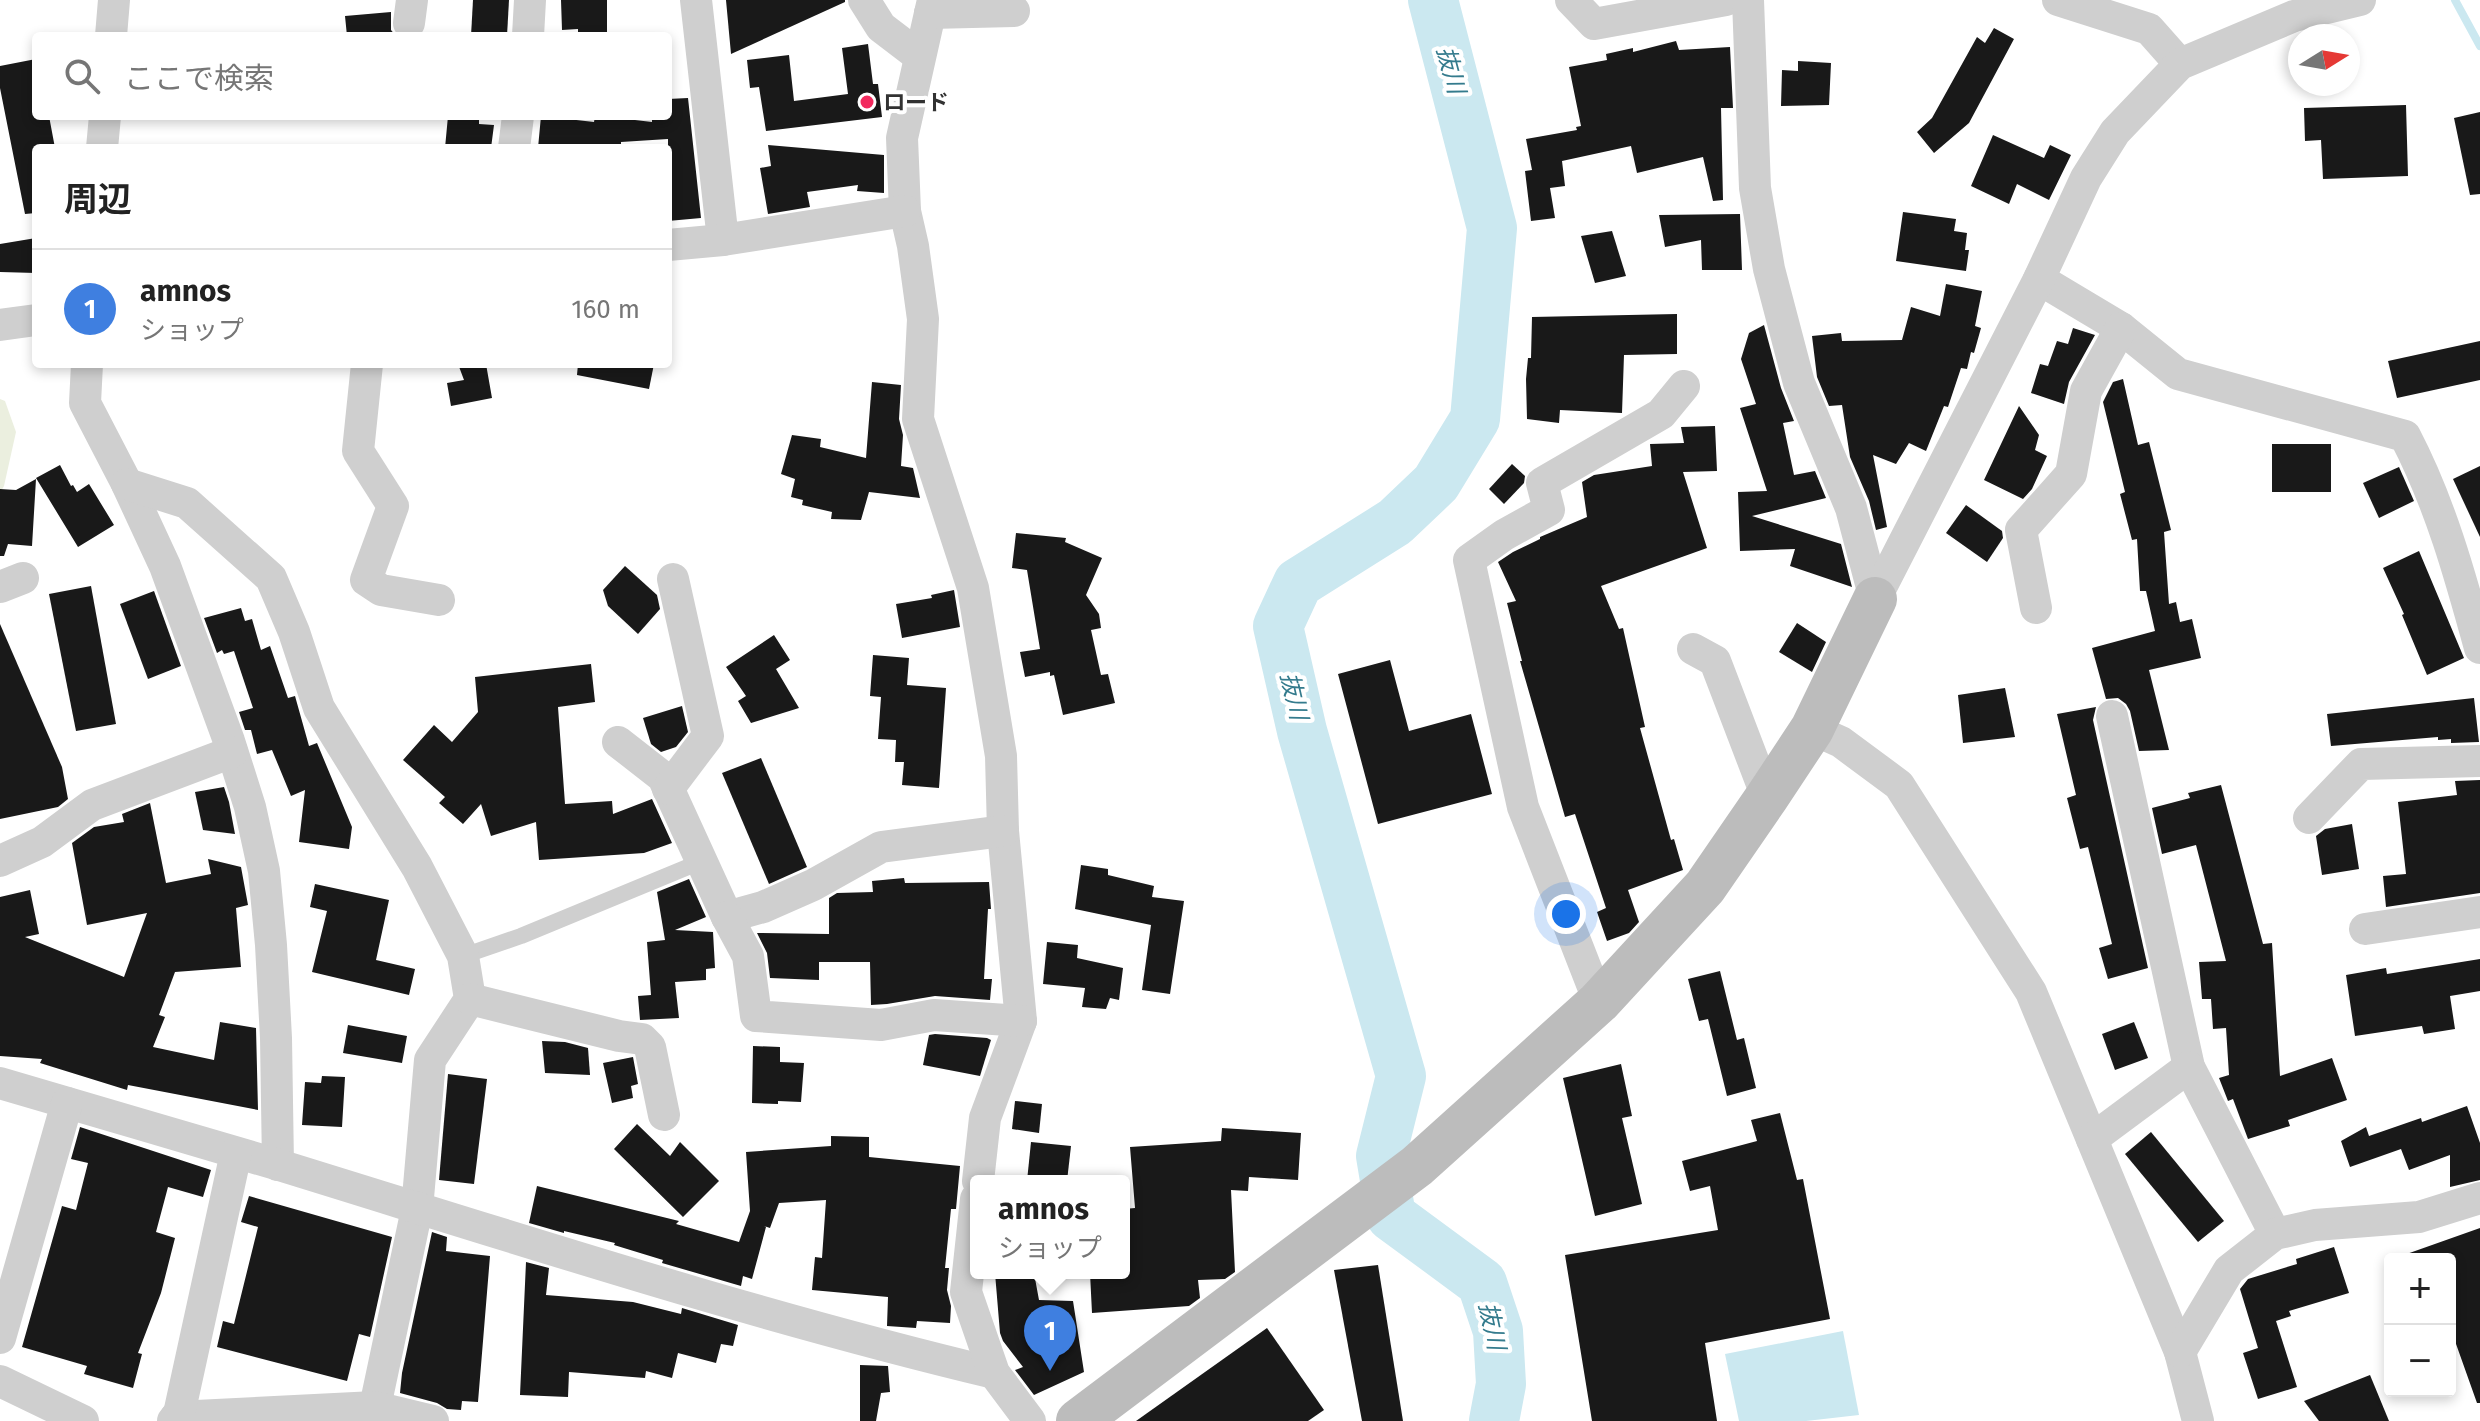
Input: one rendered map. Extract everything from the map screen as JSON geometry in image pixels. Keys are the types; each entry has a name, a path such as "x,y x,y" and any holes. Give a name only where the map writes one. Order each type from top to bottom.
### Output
{"street":[{"path":"111,32 114,0"},
{"path":"528,32 530,0"},
{"path":"696,0 723,240"},
{"path":"864,0 881,27 919,56"},
{"path":"1571,0 1594,24 1726,0"},
{"path":"1748,0 1755,188 1769,269 1799,383 1851,508 1875,599"},
{"path":"2058,0 2149,29 2180,64"},
{"path":"1078,1421 1417,1166 1599,1002 1705,887 1812,729 2039,279 2086,178 2115,132 2180,64 2323,4 2360,0"},
{"path":"979,1175 985,1118 1021,1021 1003,831 1001,756 973,588 918,419 923,319 905,211 902,138 931,7 1014,11"},
{"path":"102,144 105,120"},
{"path":"514,144 518,120"},
{"path":"672,245 723,240 905,211"},
{"path":"2039,279 2121,328 2178,374 2405,436 2426,477 2456,563 2480,648"},
{"path":"0,325 32,321"},
{"path":"2036,608 2021,530 2071,474 2086,391 2121,328"},
{"path":"87,368 85,403 165,566 250,807 264,871 276,1038 278,1165"},
{"path":"367,368 358,451 393,506 366,580 381,590 439,600"},
{"path":"1599,1002 1523,807 1469,560 1504,535 1549,510 1542,483 1661,414 1684,386"},
{"path":"127,484 187,503 271,578 294,632 319,708 417,867 463,956 470,999 430,1060 417,1209 373,1414"},
{"path":"668,789 708,736 673,579"},
{"path":"1693,649 1715,661 1767,797"},
{"path":"2112,716 2189,1067 2275,1234"},
{"path":"1812,729 1841,742 1899,785 2031,992 2180,1352 2198,1421"},
{"path":"618,742 663,777 700,862 748,956 756,1016 881,1025 934,1015 1021,1021"},
{"path":"0,861 42,842 92,805 232,752"},
{"path":"2309,818 2361,764 2480,761"},
{"path":"727,917 763,907 813,885 881,847 1003,831"},
{"path":"2365,929 2480,912"},
{"path":"470,999 642,1039 650,1047 664,1115"},
{"path":"2092,1139 2189,1067"},
{"path":"0,1083 680,1289 891,1348 994,1373"},
{"path":"0,1338 67,1103"},
{"path":"236,1153 175,1419 373,1414 433,1421"},
{"path":"2180,1352 2229,1270 2275,1234 2315,1225 2419,1217 2480,1198"},
{"path":"970,1255 966,1292 994,1373 1030,1421"},
{"path":"0,1381 83,1421"}],"lane":[{"path":"463,956 521,936 700,862"}],"green space":[{"path":"0,399 5,401 16,432 0,493"}],"water":[{"path":"1843,1331 1859,1415 1806,1421 1739,1421 1725,1354"}],"building":[{"path":"473,0 509,0 507,32 471,32"},
{"path":"561,0 607,0 607,32 562,30"},
{"path":"726,0 845,0 845,2 731,54"},
{"path":"391,12 393,32 347,32 345,16"},
{"path":"1994,28 2014,39 1969,123 1934,153 1917,132 1932,118 1977,37 1985,43"},
{"path":"1676,41 1679,50 1730,47 1733,108 1721,108 1723,200 1713,201 1703,157 1637,173 1631,146 1562,161 1565,186 1550,188 1555,218 1531,221 1525,171 1532,170 1526,139 1577,130 1576,127 1581,126 1569,67 1607,60 1606,54 1633,48 1633,52"},
{"path":"868,44 873,84 878,84 882,117 766,131 759,87 750,88 747,60 789,55 794,101 848,94 842,48"},
{"path":"32,60 32,120 50,120 54,144 32,144 32,213 25,214 0,88 0,66"},
{"path":"1798,61 1831,63 1829,105 1781,106 1782,70 1798,71"},
{"path":"688,98 701,218 672,221 672,144 668,144 668,139 621,144 538,144 541,120 672,120 672,99"},
{"path":"2406,105 2408,176 2323,179 2321,140 2305,141 2304,108"},
{"path":"2480,112 2480,194 2470,195 2454,118"},
{"path":"448,120 479,120 479,124 494,125 492,144 445,144"},
{"path":"1993,135 2044,158 2050,145 2071,155 2049,200 2017,184 2009,204 1971,186"},
{"path":"768,145 884,155 884,193 857,191 858,185 807,192 810,207 768,214 760,168 771,166"},
{"path":"1903,212 1956,219 1954,231 1967,233 1965,250 1969,250 1966,271 1896,261"},
{"path":"1740,214 1742,270 1702,270 1701,240 1665,247 1659,215"},
{"path":"1612,231 1626,276 1595,283 1581,236"},
{"path":"32,239 32,273 0,272 0,244"},
{"path":"1946,284 1982,291 1975,326 1981,328 1974,353 1971,352 1967,369 1961,368 1948,407 1944,406 1926,451 1909,443 1896,464 1873,455 1887,527 1876,530 1869,501 1850,457 1842,405 1829,406 1817,377 1812,336 1841,333 1842,341 1902,340 1911,307 1940,316"},
{"path":"1677,314 1677,354 1624,355 1622,413 1560,410 1559,423 1527,419 1526,379 1528,358 1531,358 1532,317"},
{"path":"1764,325 1781,388 1794,421 1783,423 1794,475 1815,471 1826,498 1752,516 1841,544 1852,587 1790,566 1795,549 1740,551 1738,492 1767,491 1740,408 1756,404 1741,359 1749,333"},
{"path":"2073,328 2095,335 2069,382 2064,404 2031,393 2040,364 2048,366 2057,341 2068,344"},
{"path":"2480,341 2480,380 2397,398 2388,361"},
{"path":"460,368 487,368 492,398 451,406 447,383 464,380"},
{"path":"578,368 653,368 649,389 577,375"},
{"path":"2123,379 2138,445 2149,442 2171,530 2164,532 2169,604 2176,602 2180,622 2192,619 2201,658 2149,670 2169,750 2139,751 2126,704 2118,698 2106,699 2092,648 2155,631 2146,591 2140,591 2137,539 2132,540 2120,494 2125,492 2103,402 2113,382"},
{"path":"872,382 901,385 901,466 913,468 920,498 869,492 861,520 831,519 832,512 802,505 803,500 791,497 795,479 781,474 792,435 821,439 820,447 866,458"},
{"path":"2019,406 2039,435 2035,450 2047,456 2032,489 2023,499 1984,480"},
{"path":"1715,426 1717,471 1683,472 1707,548 1601,586 1619,629 1623,628 1645,727 1640,728 1671,840 1674,839 1683,870 1628,890 1639,922 1629,933 1607,941 1597,912 1606,908 1575,814 1565,817 1520,661 1507,603 1516,601 1498,562 1540,537 1587,517 1582,482 1594,475 1652,466 1650,444 1684,443 1681,427"},
{"path":"2272,444 2331,444 2331,492 2272,492"},
{"path":"1512,464 1525,476 1524,483 1504,504 1489,489"},
{"path":"60,465 77,492 89,484 114,525 78,547 36,478"},
{"path":"2480,466 2480,537 2453,479"},
{"path":"2399,467 2414,501 2379,518 2363,483"},
{"path":"36,479 32,546 8,544 4,556 0,556 0,489 16,490"},
{"path":"1966,505 2002,531 2003,538 1987,562 1946,533"},
{"path":"1016,533 1066,538 1065,542 1102,558 1086,595 1099,614 1101,628 1091,630 1101,675 1108,674 1115,703 1063,715 1054,675 1050,676 1050,672 1025,677 1020,652 1040,649 1027,570 1012,568"},
{"path":"2419,551 2464,658 2427,675 2383,568"},
{"path":"625,566 657,595 660,609 638,634 608,606 603,590"},
{"path":"91,586 116,724 76,731 49,594"},
{"path":"954,590 960,627 902,638 896,604 932,598 931,595"},
{"path":"154,591 181,666 148,679 120,604"},
{"path":"241,608 245,621 252,619 261,650 270,646 288,698 295,696 309,746 317,743 352,827 349,849 299,842 305,790 291,796 272,750 257,754 251,730 245,730 239,712 253,708 234,651 217,653 204,618"},
{"path":"1797,623 1826,642 1812,672 1779,652"},
{"path":"0,624 62,767 68,799 58,807 0,819"},
{"path":"774,635 790,660 776,669 799,708 751,723 738,701 746,696 726,667"},
{"path":"873,655 909,658 907,685 946,688 939,788 902,785 904,762 895,762 896,740 878,739 881,697 870,696"},
{"path":"1390,660 1409,731 1471,714 1492,794 1378,824 1338,674"},
{"path":"591,664 595,702 558,707 565,804 612,801 613,814 652,799 672,843 644,853 539,860 536,822 491,836 481,804 463,824 439,803 445,797 403,760 434,725 452,742 478,712 475,677"},
{"path":"2005,688 2015,737 1963,743 1958,695"},
{"path":"2474,698 2479,742 2451,743 2451,739 2438,740 2438,737 2331,746 2327,714"},
{"path":"682,706 688,732 676,747 661,752 651,744 643,718"},
{"path":"2096,707 2093,720 2148,968 2108,979 2099,948 2112,944 2088,847 2080,849 2067,798 2076,795 2057,714"},
{"path":"761,758 807,867 769,884 722,773"},
{"path":"2480,780 2480,893 2386,907 2383,876 2406,874 2398,802 2457,795 2455,781"},
{"path":"2221,785 2263,944 2272,943 2280,1076 2332,1058 2347,1100 2288,1120 2290,1126 2248,1139 2233,1099 2228,1101 2219,1078 2229,1075 2226,1028 2213,1029 2211,999 2202,999 2199,962 2226,961 2196,845 2162,854 2152,808 2190,798 2188,793"},
{"path":"224,787 235,834 203,830 195,792"},
{"path":"150,803 166,883 211,874 208,859 241,867 248,905 236,908 241,967 175,972 159,1015 165,1017 153,1047 214,1060 220,1022 256,1028 258,1110 128,1085 127,1090 40,1063 42,1059 0,1056 0,897 30,890 39,934 25,937 124,977 147,913 87,925 72,843 94,827 124,822 122,814"},
{"path":"2352,824 2359,869 2322,875 2316,836 2325,829"},
{"path":"1081,865 1108,869 1108,875 1154,886 1152,897 1184,901 1170,994 1142,990 1151,925 1075,909"},
{"path":"904,878 905,883 989,882 991,909 988,909 984,979 992,979 990,1000 935,996 871,1005 870,962 819,962 819,980 770,978 767,953 757,933 829,934 829,898 837,893 873,892 872,881"},
{"path":"689,879 706,917 675,930 713,932 715,968 706,969 706,980 675,982 679,1018 640,1020 638,996 651,995 647,942 665,940 657,892"},
{"path":"315,884 389,900 376,960 415,969 409,995 312,972 327,911 310,907"},
{"path":"1047,942 1078,945 1077,958 1123,968 1119,1000 1110,998 1106,1009 1082,1007 1085,988 1043,984"},
{"path":"2480,959 2480,991 2450,996 2455,1029 2424,1034 2422,1026 2355,1036 2346,975 2386,968 2387,974"},
{"path":"1720,971 1737,1040 1744,1038 1756,1088 1727,1096 1708,1019 1699,1021 1688,979"},
{"path":"2134,1022 2148,1058 2115,1070 2102,1034"},
{"path":"348,1025 407,1036 402,1063 343,1053"},
{"path":"929,1035 991,1040 980,1076 923,1065"},
{"path":"542,1041 565,1042 588,1048 590,1075 545,1073"},
{"path":"753,1046 780,1047 780,1062 804,1063 801,1102 752,1103"},
{"path":"633,1057 638,1084 631,1086 633,1098 612,1103 603,1063"},
{"path":"1621,1064 1632,1116 1622,1118 1642,1204 1595,1216 1563,1078"},
{"path":"448,1074 487,1079 474,1184 439,1180"},
{"path":"322,1076 345,1077 342,1127 302,1125 305,1082 321,1083"},
{"path":"1015,1101 1042,1104 1039,1133 1012,1129"},
{"path":"2467,1106 2480,1143 2480,1180 2450,1187 2450,1155 2409,1170 2401,1149 2350,1167 2341,1141 2366,1127 2369,1136"},
{"path":"1780,1113 1797,1180 1803,1179 1830,1319 1705,1343 1717,1421 1592,1421 1565,1255 1718,1230 1710,1186 1690,1191 1682,1161 1757,1141 1751,1120"},
{"path":"637,1124 670,1156 680,1142 719,1181 683,1217 614,1149"},
{"path":"80,1127 211,1170 203,1197 168,1187 156,1232 175,1238 161,1293 138,1353 142,1354 133,1388 84,1374 87,1366 22,1347 62,1206 76,1210 88,1163 71,1159"},
{"path":"1222,1128 1301,1133 1298,1180 1249,1177 1248,1191 1231,1190 1235,1272 1225,1279 1198,1280 1200,1298 1189,1306 1092,1313 1090,1279 1130,1279 1130,1208 1135,1208 1130,1147 1221,1141"},
{"path":"2151,1132 2224,1221 2198,1242 2125,1154"},
{"path":"831,1136 869,1137 869,1157 960,1166 956,1209 951,1209 945,1268 949,1268 950,1323 917,1321 916,1328 887,1326 888,1297 812,1290 815,1257 822,1258 826,1200 779,1203 770,1228 764,1226 752,1279 743,1276 741,1286 662,1263 663,1260 615,1243 529,1223 537,1186 679,1221 676,1224 739,1242 750,1211 746,1152 831,1146"},
{"path":"1031,1142 1071,1146 1068,1175 1028,1175"},
{"path":"249,1196 392,1237 370,1337 359,1334 347,1381 217,1347 223,1321 234,1324 258,1227 241,1222"},
{"path":"2480,1228 2480,1403 2477,1403 2456,1344 2456,1253 2409,1253"},
{"path":"432,1232 447,1237 446,1251 490,1256 478,1402 462,1401 461,1410 447,1409 437,1403 400,1393"},
{"path":"2334,1247 2349,1293 2289,1311 2291,1316 2276,1321 2297,1387 2258,1399 2243,1353 2258,1348 2240,1289 2248,1279 2297,1264 2296,1259"},
{"path":"526,1262 549,1268 546,1295 633,1302 681,1314 682,1308 738,1325 733,1346 721,1344 716,1363 678,1353 672,1378 646,1371 645,1378 569,1372 568,1397 520,1395"},
{"path":"1378,1265 1403,1421 1362,1421 1334,1270"},
{"path":"996,1279 1035,1279 1039,1300 1073,1301 1084,1372 1034,1395 1015,1370 1023,1367 1000,1333"},
{"path":"1267,1328 1324,1410 1308,1421 1136,1421"},
{"path":"860,1365 888,1366 890,1392 881,1393 876,1421 860,1421"},
{"path":"2370,1375 2389,1421 2319,1421 2304,1401"}],"waterway":[{"name":"抜川","path":"1433,0 1492,228 1475,419 1436,483 1395,522 1298,583 1278,626 1302,731 1401,1076 1381,1156 1391,1216 1482,1283 1498,1331 1501,1384 1494,1421"},
{"path":"2455,0 2480,46"}],"place":[{"name":"ロード","path":"867,102"},
{"name":"amnos","path":"1050,1371"}]}
